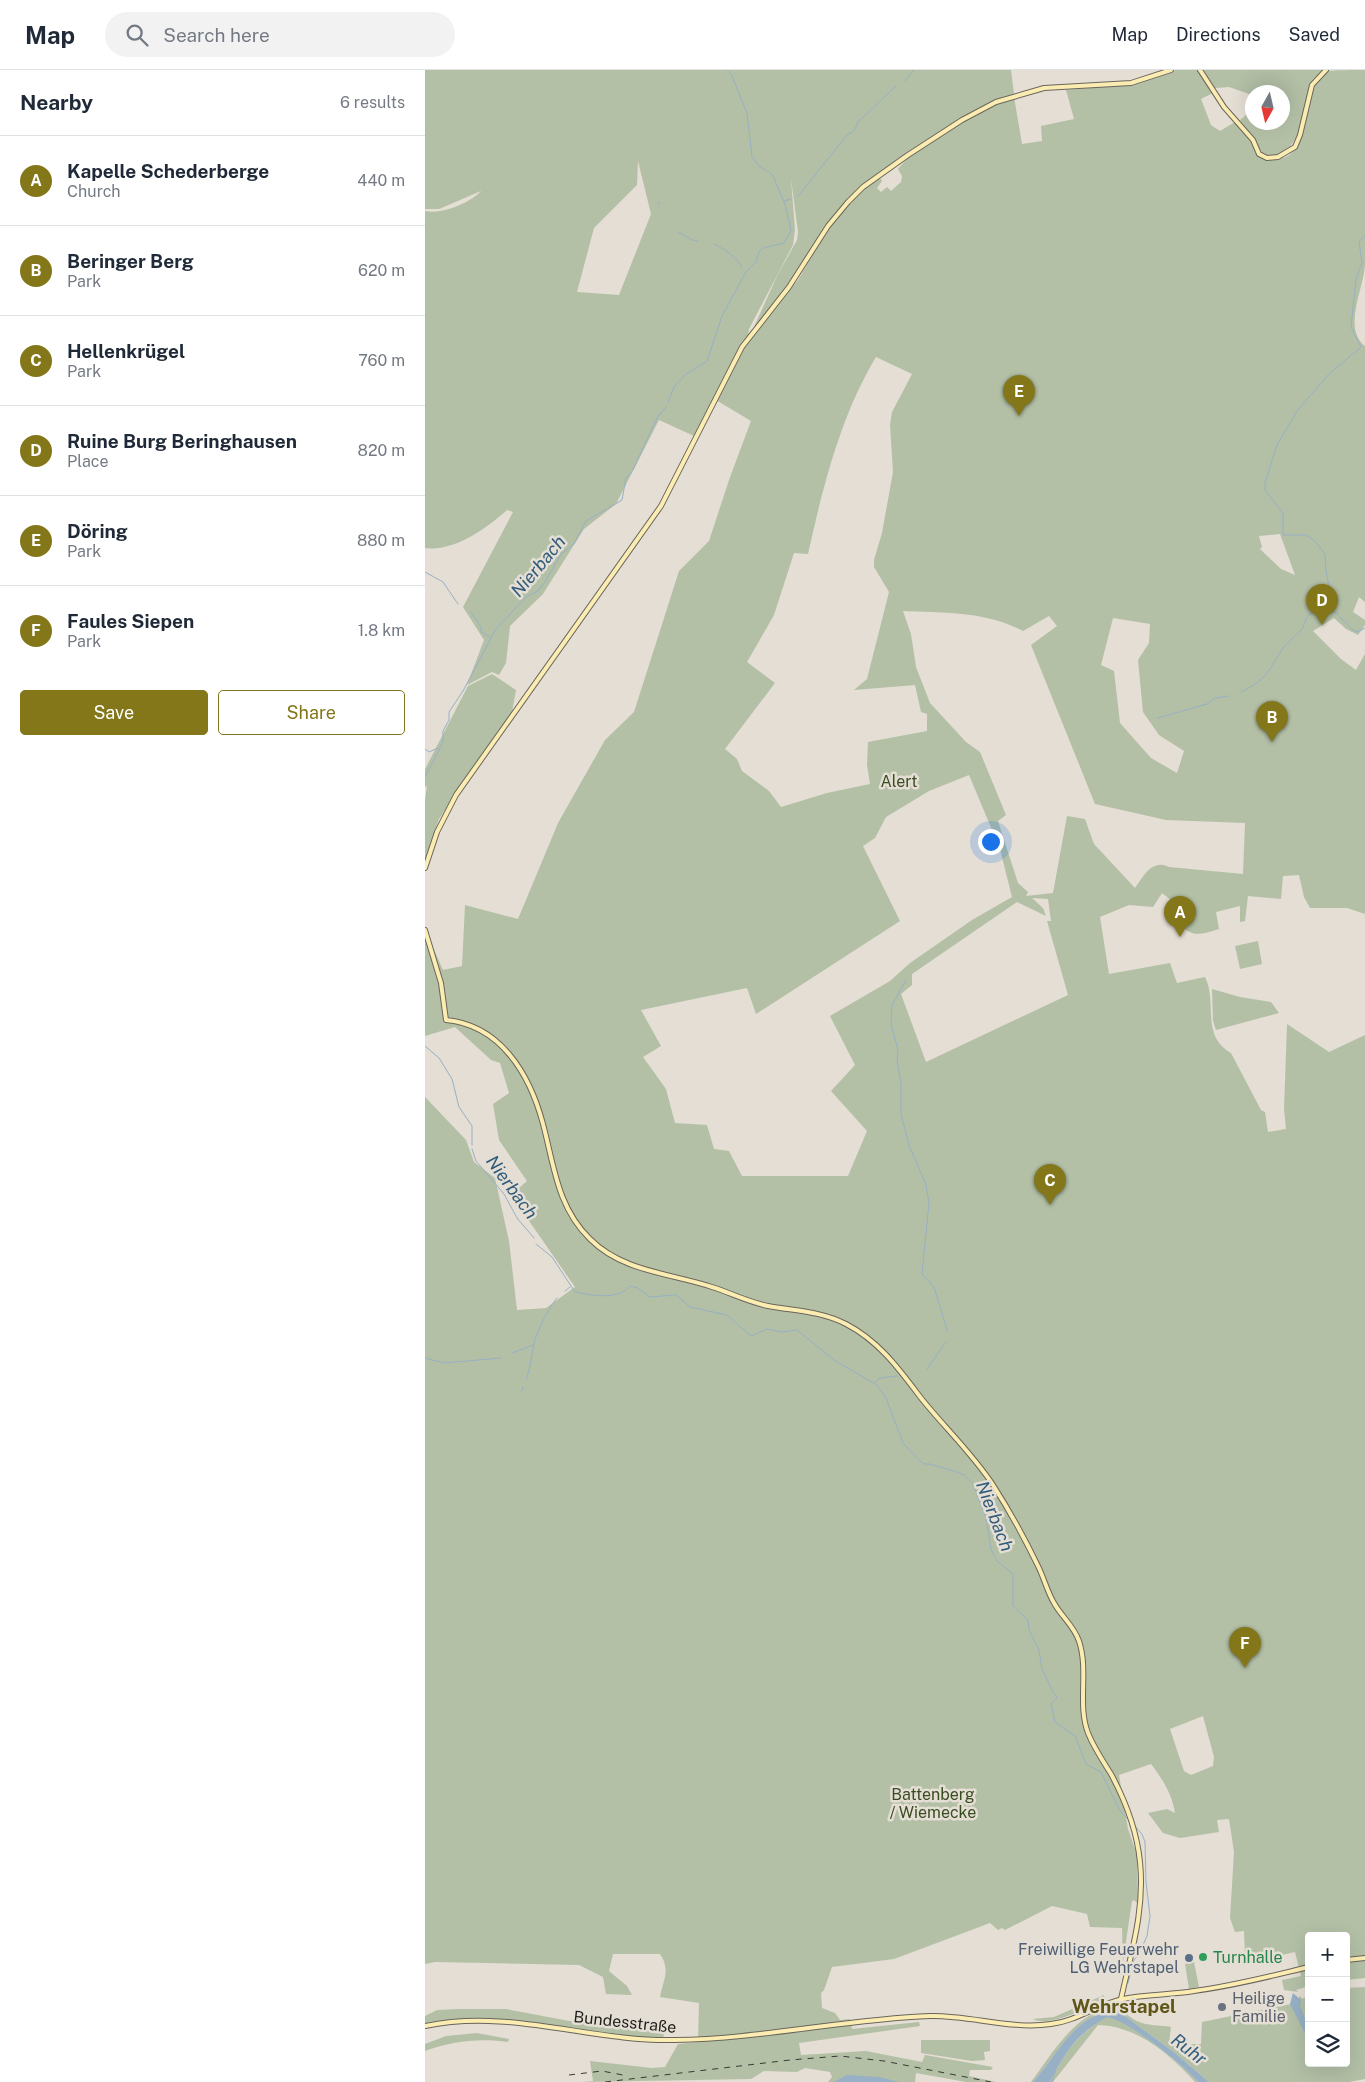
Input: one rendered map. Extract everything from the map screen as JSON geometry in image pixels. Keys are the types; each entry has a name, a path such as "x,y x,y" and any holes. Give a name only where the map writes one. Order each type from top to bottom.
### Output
{"main road":[{"path":"425,868 437,832 457,795 665,500 698,430 742,347 797,277 828,226 863,187 957,122 996,102 1036,90 1131,83 1171,70"},
{"path":"1200,70 1224,107 1253,140 1260,155 1270,158 1281,156 1290,151 1298,142 1312,85 1326,70"},
{"path":"425,930 441,983 446,1020 463,1022 482,1030 497,1040 514,1060 528,1083 538,1107 562,1198 574,1220 597,1246 623,1262 645,1270 707,1285 759,1304 833,1318 869,1339 897,1366 990,1481 1036,1563 1055,1605 1074,1630 1081,1650 1083,1714 1086,1728 1115,1784 1132,1824 1140,1858 1140,1907 1134,1946 1121,1999"},
{"path":"1350,1960 1365,1958"},
{"name":"Bundesstraße","path":"425,2026 454,2021 505,2020 618,2036 672,2041 755,2035 853,2022 938,2016 1042,2025 1067,2020 1121,1999 1205,1990 1305,1968"}],"green space":[{"path":"425,70 1011,70 1014,94 944,129 894,162 852,196 832,220 782,295 755,328 777,276 797,240 798,232 791,179 795,230 793,245 749,329 748,337 694,436 659,420 616,504 584,529 543,594 510,626 506,663 499,675 492,672 467,685 484,640 463,607 513,512 507,510 480,531 458,542 436,548 425,548 425,211 447,210 463,204 481,191 439,209 425,209","holes":["638,161 651,214 619,295 577,292 594,228 637,185"]},
{"path":"1176,70 1198,70 1213,93 1201,99 1211,125 1220,131 1235,122 1252,142 1258,154 1276,159 1288,156 1296,148 1318,79 1327,71 1365,70 1365,264 1356,308 1355,329 1358,338 1365,346 1365,602 1359,597 1353,612 1365,620 1365,625 1358,635 1346,629 1334,618 1313,631 1341,659 1356,670 1365,654 1365,914 1347,908 1310,908 1304,897 1299,875 1283,876 1281,899 1248,896 1245,921 1240,922 1240,906 1216,912 1219,929 1205,933 1195,934 1186,930 1176,921 1184,910 1162,893 1153,907 1129,905 1100,917 1109,974 1170,963 1177,983 1205,977 1209,987 1211,1018 1216,1037 1222,1046 1231,1053 1261,1110 1265,1112 1268,1132 1286,1129 1284,1109 1287,1024 1329,1052 1365,1035 1365,1978 1350,1980 1350,1932 1305,1932 1305,1987 1296,1990 1298,1992 1284,1990 1282,1980 1301,1976 1295,1952 1256,1961 1245,1957 1244,1931 1235,1932 1230,1918 1234,1852 1229,1819 1217,1820 1219,1832 1180,1838 1163,1833 1148,1813 1167,1809 1175,1813 1166,1787 1151,1764 1119,1775 1128,1829 1137,1855 1138,1904 1134,1900 1132,1901 1123,1962 1122,1928 1090,1927 1087,1914 1052,1906 1005,1930 1002,1928 998,1930 990,1923 894,1959 832,1967 824,1990 821,1993 822,2008 835,2013 840,2020 850,2019 852,2029 919,2022 920,2026 799,2043 801,2055 866,2051 922,2062 925,2055 993,2067 991,2070 970,2070 969,2076 996,2082 966,2082 916,2073 915,2082 828,2082 832,2077 830,2072 805,2068 797,2072 764,2071 751,2079 582,2082 593,2081 590,2061 652,2068 665,2067 678,2044 698,2042 699,2003 660,1997 666,1970 660,1954 613,1954 609,1971 627,1986 632,1995 606,1994 603,1977 579,1965 435,1962 425,1964 425,1097 466,1140 474,1162 495,1178 509,1241 517,1310 546,1308 575,1287 511,1195 527,1181 499,1140 493,1104 509,1093 500,1063 491,1060 455,1027 425,1036 425,929 443,970 462,966 465,905 518,919 558,823 605,740 634,712 679,571 709,541 751,421 716,400 745,345 798,280 830,226 864,188 896,166 880,178 882,181 877,188 881,192 887,187 891,191 901,182 902,176 898,169 921,147 951,127 1014,97 1022,144 1042,141 1041,126 1074,119 1066,90 1136,84","holes":["876,357 912,374 892,412 890,425 893,472 882,533 874,560 874,567 889,592 867,679 854,690 915,685 921,712 927,714 927,731 868,742 867,765 870,784 827,793 781,807 769,791 742,771 737,759 725,749 775,683 747,662 774,615 794,553 808,554 834,453 863,380","1280,534 1295,575 1281,569 1260,549 1262,547 1259,536","903,611 979,616 1009,624 1023,631 1049,616 1057,626 1031,645 1095,804 1166,820 1245,823 1243,874 1158,865 1149,870 1135,888 1094,844 1085,819 1067,816 1053,893 1026,896 1028,892 1018,883 998,821 1006,815 980,752 966,742 930,703 916,667 911,634","1113,618 1150,624 1149,643 1138,660 1143,712 1159,735 1184,751 1177,773 1151,758 1120,723 1114,671 1101,665","969,775 1000,849 1012,897 972,920 910,963 890,981 830,1016 855,1065 831,1091 867,1131 848,1176 742,1176 729,1151 714,1149 707,1125 675,1123 666,1089 643,1057 661,1046 641,1010 747,988 756,1014 900,921 863,846 875,838 886,817 929,791","1032,898 1048,899 1051,921 1047,921 1068,995 926,1062 901,994 912,985 912,974 1017,902 1046,916 1043,908","1203,1716 1214,1757 1213,1766 1191,1775 1184,1771 1170,1729"]},
{"path":"1203,70 1324,70 1312,80 1302,121 1291,146 1283,154 1273,156 1262,152 1247,130 1290,130 1290,85 1245,85 1245,93 1229,87 1215,88"},
{"path":"1245,116 1245,127 1240,120"},
{"path":"492,674 516,690 512,712 439,819 425,859 425,800 427,786 425,787 425,769 468,686"},
{"path":"1258,941 1262,964 1240,969 1235,946"},
{"path":"1212,989 1240,997 1271,1002 1279,1013 1216,1030 1213,1021"},
{"path":"1194,1962 1199,1987 1189,1989 1185,1964"},
{"path":"1365,1987 1365,2079 1349,2082 1209,2082 1175,2053 1117,2010 1103,2013 1079,2027 1033,2082 1031,2082 1066,2035 1089,2016 1101,2011 1114,2009 1124,2012 1141,2023 1171,2027 1169,2044 1201,2044 1202,2022 1296,2003 1300,1996 1302,1999 1305,1997 1305,2067 1350,2067 1350,1988"},
{"path":"1104,1995 1105,2000 1069,2016 1049,2021 1033,2019 1054,2017"},
{"path":"506,2009 591,2025 637,2028 666,2027 662,2042 616,2039 535,2027 492,2023 448,2025 425,2029 425,2016 437,2010"},
{"path":"1107,2016 1116,2019 1141,2034 1168,2055 1180,2065 1198,2082 1195,2082 1175,2061 1152,2043 1126,2030 1098,2025 1053,2082 1050,2082 1073,2044"},
{"path":"477,2033 509,2039 508,2042 477,2040 456,2043 425,2051 425,2044 446,2036"},
{"path":"921,2040 990,2040 990,2051 984,2052 985,2060 972,2061 921,2053"}],"water":[{"path":"1293,1993 1301,2000 1300,2006 1305,2018 1305,2033 1290,2004"},
{"path":"1117,2010 1175,2053 1209,2082 1198,2082 1141,2034 1107,2017 1080,2037 1061,2062 1050,2082 1033,2082 1078,2027 1102,2013"},
{"path":"847,2075 879,2077 899,2082 834,2082"}],"waterway":[{"name":"Nierbach","path":"668,402 674,387 685,375 707,361 722,316 746,272 756,262 759,252 763,248 784,243 791,230 785,204 772,174 759,166 752,157 747,113 731,74 727,70"},
{"path":"905,81 914,70"},
{"path":"798,196 847,135 854,131 858,122 896,86"},
{"name":"Nierbach","path":"784,201 791,199"},
{"path":"678,232 692,240 698,241"},
{"path":"1365,235 1359,242 1362,263 1356,279 1351,327 1361,347 1328,375 1297,411 1277,445 1265,483 1265,490 1283,513 1283,535 1306,535 1314,540 1325,554 1326,571 1334,611 1353,630 1358,632 1365,628"},
{"path":"714,244 730,254 742,267"},
{"name":"Nierbach","path":"425,777 443,742 443,731 449,720 449,712 463,691 496,629 527,596 538,591 561,554 574,544 586,521 622,500 626,478 633,470 657,418 666,407"},
{"path":"425,572 443,582 458,604"},
{"path":"471,612 481,627 481,632 490,637"},
{"path":"1241,692 1263,678 1284,647 1301,630 1308,616 1314,612 1318,613"},
{"path":"1158,718 1207,704 1215,698 1229,696"},
{"path":"425,749 429,752 438,748"},
{"path":"906,980 892,1005 891,1024 898,1050 901,1114 909,1145 926,1185 929,1203 922,1274 934,1287 947,1330"},
{"name":"Nierbach","path":"425,1046 439,1058 452,1079 459,1107 472,1126 472,1145"},
{"name":"Nierbach","path":"472,1149 476,1161 504,1194 517,1218 534,1238"},
{"name":"Nierbach","path":"536,1244 552,1257 575,1292 604,1296 618,1294 630,1286 638,1288 650,1297 676,1295 690,1307 727,1315 751,1336 767,1329 782,1332 797,1330 834,1360 877,1385 886,1398 903,1443 923,1464 930,1464 957,1472 964,1475 973,1484 986,1518 991,1549 997,1561 1013,1574 1013,1606 1028,1620 1029,1630 1039,1650 1042,1669 1057,1697 1051,1704 1055,1722 1075,1736 1086,1764 1101,1772 1120,1811 1129,1820"},
{"path":"565,1291 570,1287"},
{"path":"526,1379 538,1332 557,1298"},
{"path":"927,1369 946,1342"},
{"path":"512,1353 533,1345"},
{"path":"425,1358 444,1363 501,1358"},
{"path":"875,1382 880,1378 897,1376"},
{"path":"522,1391 523,1387"},
{"name":"Nierbach","path":"1128,1983 1134,1960 1139,1954 1147,1936 1150,1916 1146,1882 1145,1842 1142,1834 1134,1825"},
{"name":"Nierbach","path":"1120,2014 1122,2005"},
{"path":"1052,2082 1055,2072"}],"railway":[{"path":"605,2082 790,2060 840,2056 884,2061 991,2082"},
{"path":"569,2075 602,2071 628,2076"}],"place":[{"name":"Döring","path":"1019,416"},
{"name":"Ruine Burg Beringhausen","path":"1322,625"},
{"name":"Beringer Berg","path":"1272,742"},
{"name":"Kapelle Schederberge","path":"1180,937"},
{"name":"Hellenkrügel","path":"1050,1205"},
{"name":"Faules Siepen","path":"1245,1668"},
{"name":"Turnhalle","path":"1203,1957"},
{"name":"Freiwillige Feuerwehr LG Wehrstapel","path":"1189,1958"},
{"name":"Heilige Familie","path":"1222,2007"}],"district":[{"name":"Wehrstapel","path":"1124,2006"}],"park label":[{"name":"Alert","path":"899,781"},
{"name":"Battenberg / Wiemecke","path":"933,1803"}],"water label":[{"name":"Ruhr","path":"1189,2049"}]}
